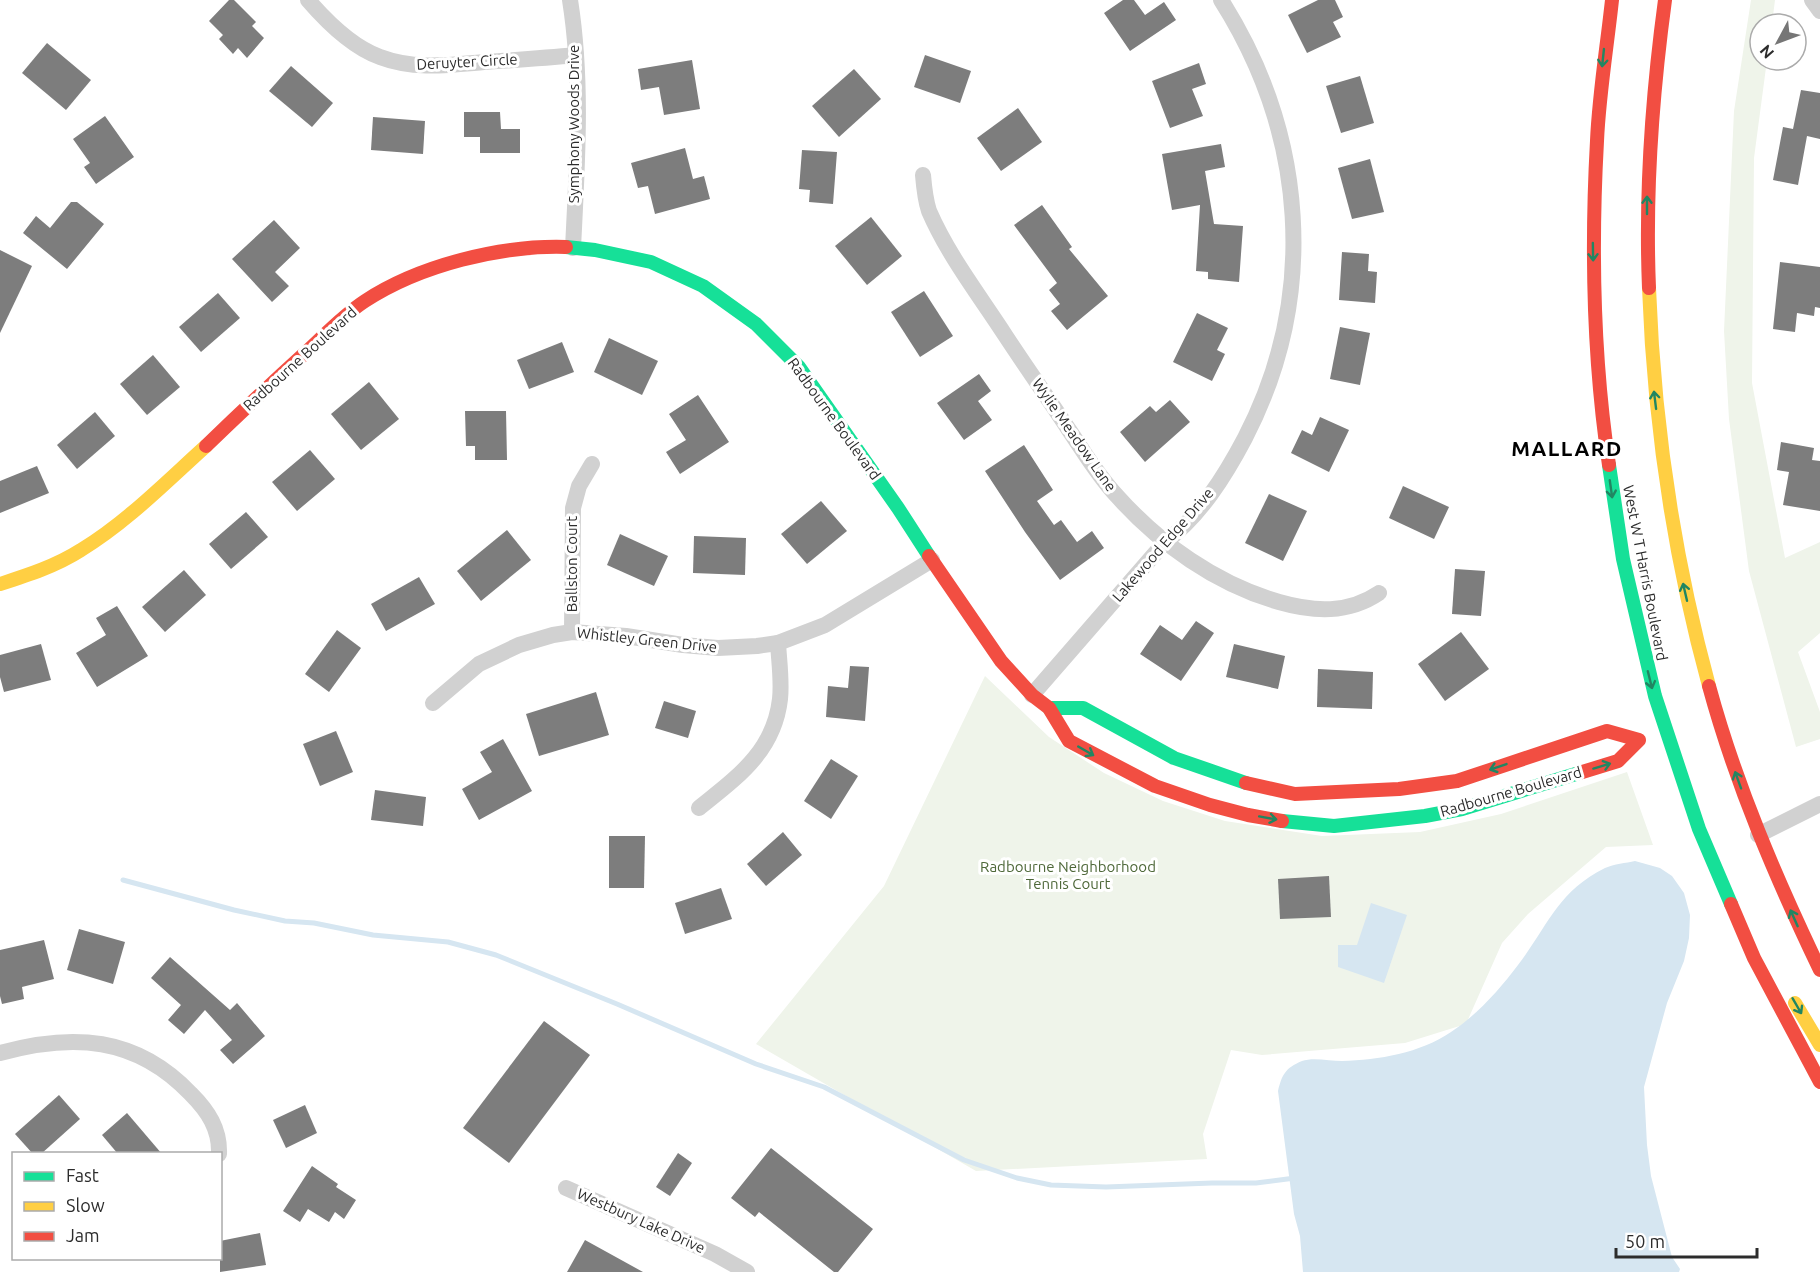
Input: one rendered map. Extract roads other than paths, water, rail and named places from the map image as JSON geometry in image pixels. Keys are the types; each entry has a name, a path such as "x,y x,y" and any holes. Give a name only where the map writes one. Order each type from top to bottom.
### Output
{"street":[{"name":"Deruyter Circle","path":"308,0 337,29 364,50 405,64 431,66 576,55"},
{"name":"Symphony Woods Drive","path":"570,0 576,55 578,148 573,248"},
{"name":"Lakewood Edge Drive","path":"1032,695 1165,542 1178,532 1208,497 1234,459 1255,419 1277,356 1288,310 1294,263 1294,224 1289,176 1275,113 1258,68 1221,0"},
{"name":"West W T Harris Boulevard","path":"1612,0 1601,80 1593,226 1596,355 1603,434 1614,510 1652,688 1689,800 1730,905 1779,1009 1820,1083"},
{"path":"1665,0 1648,169 1648,294 1651,371 1675,545 1692,626 1713,703 1758,835 1820,970"},
{"path":"1812,0 1820,11"},
{"name":"Wylie Meadow Lane","path":"923,175 929,210 945,242 1015,350 1117,497 1165,542 1212,575 1260,597 1294,606 1319,610 1340,609 1360,604 1379,593"},
{"name":"Radbourne Boulevard","path":"0,584 45,569 80,551 113,528 335,325 365,301 409,278 449,263 511,250 573,248 614,253 669,269 703,286 756,324 799,367 1001,661 1032,695 1049,708 1069,741 1155,786 1248,815 1334,826 1425,816 1462,809 1618,761 1639,740"},
{"name":"Ballston Court","path":"572,632 573,508 579,486 592,464"},
{"name":"Whistley Green Drive","path":"433,703 479,664 502,652 553,634 572,632 626,636 718,648 778,643 825,625 932,560"},
{"path":"699,808 742,773 758,756 769,735 780,701 778,643"},
{"name":"Radbourne Boulevard","path":"1049,708 1083,708 1174,758 1234,780 1295,794 1399,789 1457,781 1607,731 1639,740 1667,734"},
{"path":"1758,835 1820,804"},
{"path":"1730,905 1820,1045"},
{"path":"0,1053 32,1044 63,1041 95,1043 126,1050 140,1056 166,1071 202,1106 216,1128 220,1140 219,1152"},
{"name":"Westbury Lake Drive","path":"566,1188 715,1254 747,1272"}],"waterway":[{"path":"123,880 234,910 285,921 314,923 373,935 448,942 496,955 756,1064 824,1087 964,1160 1017,1178 1051,1185 1106,1187 1256,1183 1295,1178"}],"district":[{"name":"MALLARD","path":"1567,449"}],"park label":[{"name":"Radbourne Neighborhood Tennis Court","path":"1068,876"}]}
